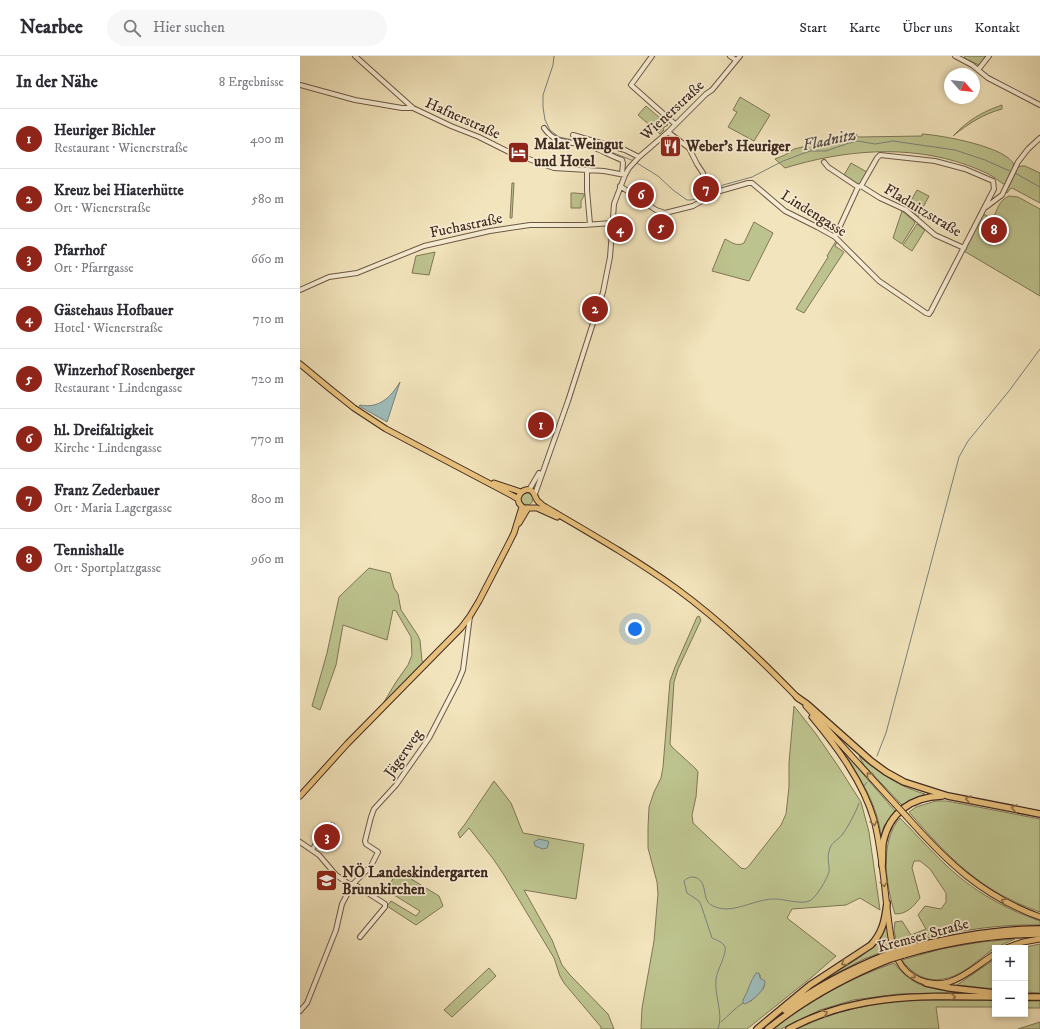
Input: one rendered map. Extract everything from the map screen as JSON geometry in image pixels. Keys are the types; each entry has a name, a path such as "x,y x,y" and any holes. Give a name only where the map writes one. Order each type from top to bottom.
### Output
{"highway":[{"path":"797,697 807,704 871,761 886,772 913,786 948,796 1040,814"},
{"path":"882,865 882,851 885,836 896,815 907,805 919,799 932,796 948,796"},
{"path":"758,1029 810,985 876,940 882,927 887,903"},
{"name":"Kremser Straße","path":"758,1029 818,987 851,970 940,940 1017,929 1040,930"},
{"name":"Kremser Straße","path":"902,953 964,940 1040,934"},
{"name":"Kremser Straße","path":"768,1029 815,995 889,957"},
{"path":"926,983 950,988 992,993"},
{"path":"789,1029 826,1012 871,1001 915,996 992,997"},
{"path":"1028,997 1040,997"}],"main road":[{"path":"300,364 372,420 419,447 518,499"},
{"path":"482,479 521,492 529,490 535,497 578,526 642,565 696,604 751,650 797,697 945,858 968,878 1007,903 1040,917"},
{"path":"521,492 518,499 519,504 522,507 546,512 578,526"},
{"path":"300,796 347,744 461,628 470,616 514,533 530,508 535,503 535,497"},
{"path":"514,533 522,507"},
{"path":"797,697 838,752 861,788 871,810 882,865 892,941 898,961 910,975 926,983 941,983 955,980 992,956"},
{"path":"1014,945 1040,939"}],"street":[{"name":"Hafnerstraße","path":"355,56 412,108 479,137 509,152 554,168 604,171 623,175"},
{"path":"652,56 631,85 675,124"},
{"path":"730,56 736,60"},
{"name":"Wienerstraße","path":"535,497 603,292 610,257 613,209 623,175 632,164 668,132 716,85 740,56"},
{"path":"955,56 976,68"},
{"path":"980,68 989,56"},
{"path":"980,72 988,78 1040,105"},
{"path":"300,85 355,100 395,108 412,108"},
{"path":"544,128 547,133 560,141 591,147 622,160 623,175"},
{"path":"668,132 689,148 696,164 703,173 703,182"},
{"path":"573,135 625,150 640,157"},
{"path":"964,248 984,209 1002,195 1018,164 1028,149 1040,138"},
{"name":"Fladnitzstraße","path":"964,248 935,235 906,210 860,187 880,155 936,160 965,169 990,179 993,182 994,189 984,209"},
{"path":"824,162 828,167 860,187 835,237"},
{"path":"587,170 590,224"},
{"name":"Lindengasse","path":"620,186 656,210 670,213 693,206 720,191 752,183 785,211 835,237 879,281 913,305 929,314 964,248"},
{"name":"Lindengasse","path":"618,192 631,194"},
{"name":"Fuchastraße","path":"300,290 329,277 357,273 424,246 490,231 530,225 612,223"},
{"name":"Wienerstraße","path":"529,490 549,452"},
{"name":"Jägerweg","path":"352,885 371,866 378,852 366,844 365,841 374,809 396,785 429,738 458,682 463,670 470,616"},
{"path":"312,850 326,828 333,826"},
{"path":"300,842 319,855 336,875 385,904 385,907 360,937"},
{"path":"300,1011 307,1003 336,930 342,904 352,885"}],"green space":[{"path":"965,56 986,56 979,65 964,58"},
{"path":"740,97 770,115 754,141 728,127 737,112 733,110"},
{"path":"1002,105 1002,109 976,120 953,136 964,125 976,117"},
{"path":"646,106 668,125 663,128 664,130 660,134 638,115"},
{"path":"856,134 858,137 922,136 922,134 944,137 973,143 1000,153 1009,159 1014,165 1005,185 994,177 967,165 945,158 922,154 876,152 853,154 830,157 785,168 775,159 794,149"},
{"path":"851,163 867,172 861,183 858,184 844,175"},
{"path":"1025,166 1040,173 1040,203 1012,188 1007,193 1006,192 1018,167"},
{"path":"705,179 711,184 720,184 695,197"},
{"path":"512,183 514,183 512,218 510,218"},
{"path":"917,190 929,196 918,217 907,208"},
{"path":"571,193 585,194 581,201 581,208 571,208"},
{"path":"1009,196 1018,197 1040,209 1040,296 964,251 983,214 993,219 1003,200"},
{"path":"902,211 915,223 902,244 893,238"},
{"path":"754,222 773,233 749,281 712,271 725,239 736,244 744,243"},
{"path":"917,224 925,230 912,251 903,245"},
{"path":"836,241 835,246 844,252 804,313 796,309 828,257 827,256"},
{"path":"435,252 429,275 412,273 416,256"},
{"path":"525,493 529,493 533,499 529,505 525,505 521,501 521,497"},
{"path":"369,568 390,573 394,588 398,594 401,610 420,640 422,661 424,662 384,702 408,665 412,655 411,637 396,611 393,610 387,640 343,625 336,665 320,710 312,706 327,653 339,597"},
{"path":"699,616 701,620 678,669 674,682 670,744 698,772 696,797 692,815 693,823 741,868 745,869 748,867 781,825 786,814 794,706 816,734 861,802 869,832 880,910 860,898 846,905 792,909 787,918 836,956 747,1029 641,1029 642,1008 654,941 658,894 657,882 648,848 649,807 661,778 663,767 670,681 697,617","holes":["760,975 760,978 765,984 763,989 751,1001 743,1000"]},
{"path":"844,752 895,811 884,826 881,837 872,803 862,782"},
{"path":"859,756 890,779 907,788 925,794 902,805 864,765"},
{"path":"494,781 511,803 523,833 584,844 576,899 524,890 552,940 562,965 608,1014 614,1029 601,1029 601,1027 564,983 554,958 504,875 469,828 460,838 458,833"},
{"path":"936,801 947,801 1040,819 1040,912 1019,904 1000,894 967,871 938,844 909,812 916,807"},
{"path":"900,818 942,861 966,882 996,902 1040,921 1040,925 1003,926 968,930 897,946 894,930 895,922 902,921 911,935 926,929 918,915 925,906 941,909 946,902 946,893 930,869 920,861 914,861 912,868 920,898 903,913 895,914 889,890 886,864 889,839 893,828"},
{"path":"398,871 439,896 443,906 416,925 387,906 391,901 416,916 420,911 386,890"},
{"path":"887,924 890,949 864,959 818,983 868,951 876,943"},
{"path":"1015,939 1002,945 992,945 992,950 971,966 962,972 945,979 937,980 922,977 915,973 902,960 941,949 981,942"},
{"path":"1040,944 1040,993 1028,992 1028,947"},
{"path":"992,961 992,989 957,985"},
{"path":"894,963 908,978 923,986 959,993 898,994 853,1000 820,1010 781,1029 773,1029 816,999 846,983"},
{"path":"489,968 496,976 452,1017 444,1010"},
{"path":"992,1000 992,1007 936,1007 939,1029 797,1029 825,1017 854,1008 900,1001"},
{"path":"1028,1001 1040,1001 1040,1008 1028,1008"},
{"path":"1040,1022 1040,1029 1018,1029"}],"water":[{"path":"400,382 387,422 359,406 373,405 384,401"},
{"path":"539,839 549,842 547,848 543,849 535,846 534,842"},
{"path":"756,973 759,973 760,978 765,981 763,988 758,995 745,1004 743,1003 743,1000"}],"waterway":[{"name":"Fladnitz","path":"554,56 553,65 543,95 545,120 550,130 559,137 588,143 634,161"},
{"name":"Fladnitz","path":"637,163 658,176 673,190 687,200 703,197 723,185 752,177 783,161 810,151 826,151 858,141 875,144 893,141 955,150 985,160 1012,172"},
{"name":"Fladnitz","path":"1015,173 1040,187"},
{"path":"877,756 886,733 959,457 968,441 1009,391 1040,349"},
{"path":"864,786 867,782"},
{"path":"718,1029 720,1017 716,992 716,979 725,954 725,947 721,942 712,938 701,905 699,901 687,893 684,881 692,877 698,878 702,882 708,902 713,906 720,908 735,908 772,899 807,902 811,900 822,887 829,872 828,855 830,848 844,832 859,803"},
{"path":"721,1022 743,1003"}],"place":[{"name":"Weber's Heuriger","path":"670,146"},
{"name":"Malat Weingut und Hotel","path":"519,153"},
{"name":"Franz Zederbauer","path":"706,189"},
{"name":"hl. Dreifaltigkeit","path":"641,195"},
{"name":"Winzerhof Rosenberger","path":"661,227"},
{"name":"Gästehaus Hofbauer","path":"620,229"},
{"name":"Tennishalle","path":"994,230"},
{"name":"Kreuz bei Hiaterhütte","path":"595,309"},
{"name":"Heuriger Bichler","path":"541,425"},
{"name":"Pfarrhof","path":"327,837"},
{"name":"NÖ Landeskindergarten Brunnkirchen","path":"327,881"}]}
